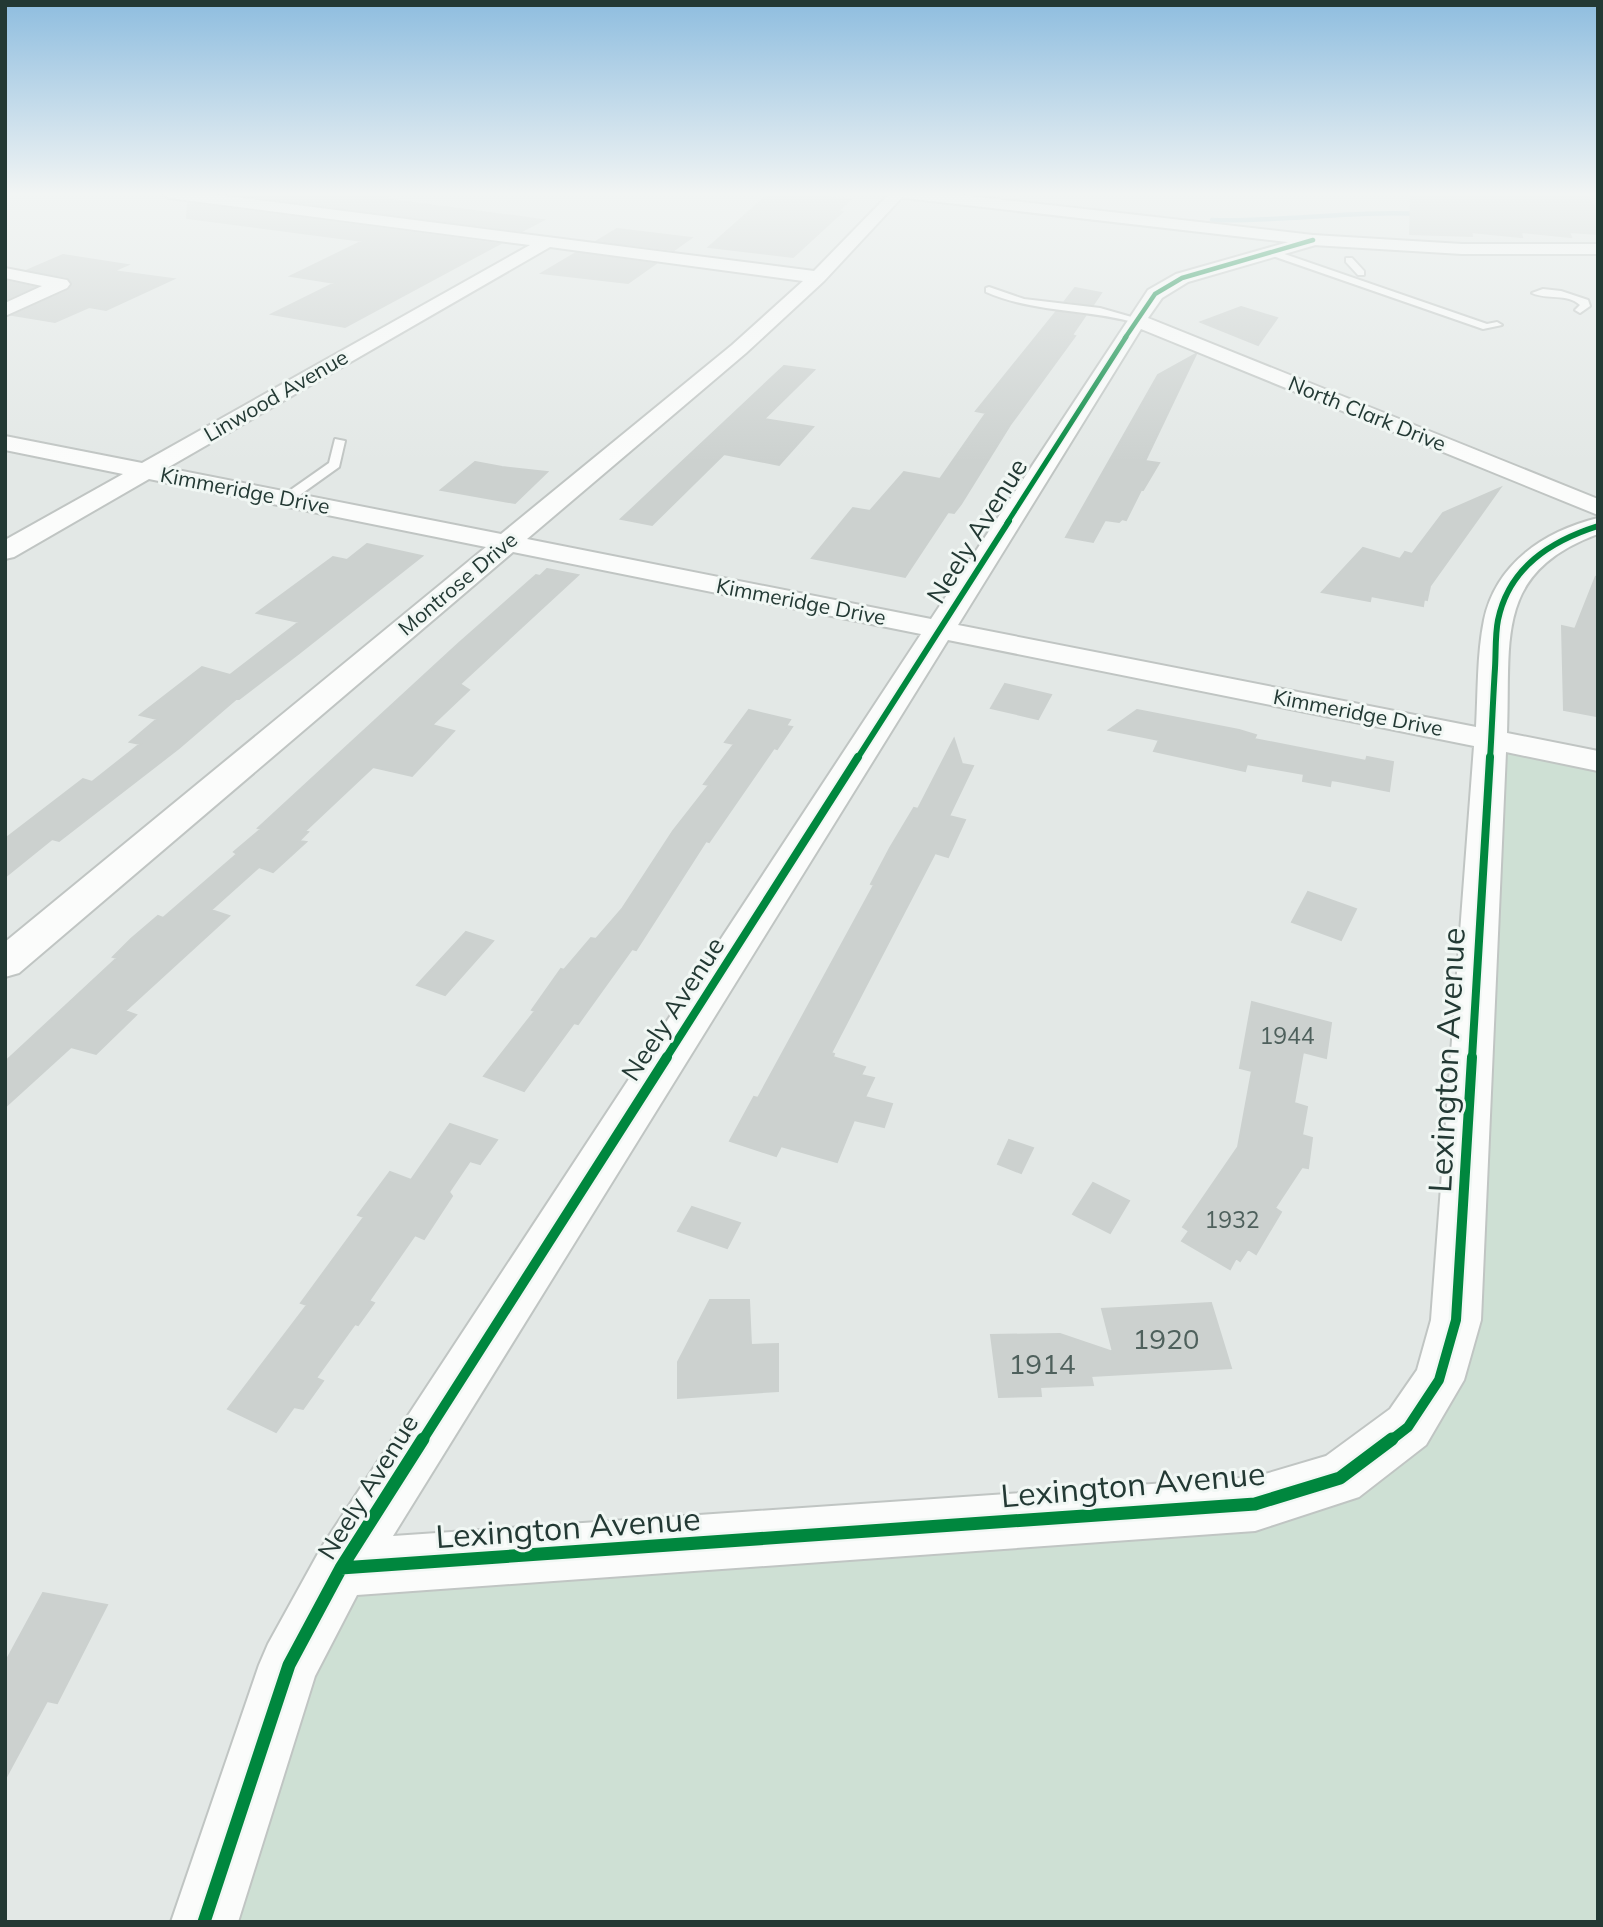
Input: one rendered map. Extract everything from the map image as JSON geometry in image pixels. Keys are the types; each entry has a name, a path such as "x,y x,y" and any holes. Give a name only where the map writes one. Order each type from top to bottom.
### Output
{"street":[{"path":"5,310 61,284 56,283"},
{"name":"Linwood Avenue","path":"5,551 475,283"},
{"name":"Montrose Drive","path":"5,963 739,349 811,283"},
{"name":"Neely Avenue","path":"204,1922 289,1665 341,1568 1137,320 1155,294 1173,283"},
{"name":"North Clark Drive","path":"1137,320 1598,508"},
{"name":"Kimmeridge Drive","path":"5,443 1598,761"},
{"name":"Lexington Avenue","path":"341,1568 1255,1504 1340,1478 1408,1427 1439,1380 1456,1320 1498,620 1513,582 1532,560 1558,542 1598,526"}],"lane":[{"path":"1358,283 1486,327 1497,325"},
{"path":"989,290 1012,299 1092,309 1137,320"},
{"path":"1537,293 1553,292 1576,297 1585,302 1585,306 1580,310"},
{"path":"1444,313 1455,310"},
{"path":"286,499 335,464 340,442"}],"green space":[{"path":"1488,742 1598,765 1598,1922 225,1922 356,1555 1272,1509 1439,1416"}],"building":[{"path":"5,283 34,287 5,300"},
{"path":"165,283 106,310 89,307 55,322 13,315 69,290 73,284"},
{"path":"335,283 427,283 345,327 272,314"},
{"path":"1075,288 1101,293 1093,305 1065,301"},
{"path":"1241,307 1277,318 1258,345 1201,322"},
{"path":"1056,312 1085,316 1072,335 1075,336 1010,425 961,504 954,513 948,512 905,577 812,558 853,508 870,511 904,472 940,479 986,413 976,411"},
{"path":"1196,354 1145,461 1159,463 1126,520 1105,520 1093,542 1066,537 1158,375"},
{"path":"784,366 814,370 764,419 813,427 779,465 724,454 652,525 621,519"},
{"path":"475,462 547,472 515,503 441,490"},
{"path":"1500,488 1430,586 1423,606 1371,596 1370,601 1322,592 1363,548 1400,559 1405,552 1412,554 1443,513"},
{"path":"367,544 422,556 298,654 236,699 179,748 59,841 52,839 5,877 5,839 83,779 92,782 140,744 130,742 157,719 140,715 202,667 230,675 299,622 257,613 333,557 347,560"},
{"path":"547,569 578,575 460,684 469,690 432,725 454,731 412,776 373,767 305,831 308,832 299,841 306,842 273,872 259,867 211,910 229,916 125,1011 136,1015 96,1054 71,1047 5,1107 5,1062 117,958 113,957 131,939 158,916 163,918 237,854 234,852 261,829 258,828 458,644 536,575 540,576"},
{"path":"1596,576 1596,716 1564,710 1562,626 1575,629"},
{"path":"1005,684 1051,695 1038,719 991,708"},
{"path":"749,710 790,720 786,726 792,727 777,749 774,748 709,842 706,841 636,950 632,949 578,1024 574,1023 524,1091 484,1076 535,1011 532,1010 561,969 564,970 591,938 596,939 622,909 673,831 709,785 704,784 734,744 725,742"},
{"path":"1137,710 1239,730 1256,735 1254,739 1366,761 1367,757 1393,762 1389,791 1331,780 1330,786 1303,781 1304,774 1247,764 1245,771 1154,751 1159,740 1109,730"},
{"path":"954,739 962,764 973,766 949,816 965,820 948,857 935,853 831,1053 834,1054 833,1057 865,1067 861,1075 874,1078 865,1097 892,1104 884,1127 854,1120 837,1162 781,1146 776,1156 730,1141 754,1097 758,1098 874,885 871,884 890,848 914,808 918,809"},
{"path":"1308,892 1356,909 1341,940 1292,922"},
{"path":"466,932 493,941 445,995 417,985"},
{"path":"1252,1002 1331,1023 1326,1058 1303,1052 1294,1103 1307,1107 1302,1135 1312,1138 1308,1168 1302,1167 1275,1208 1281,1212 1256,1254 1248,1249 1240,1261 1236,1258 1230,1269 1182,1241 1189,1231 1183,1227 1238,1147 1252,1071 1240,1068"},
{"path":"450,1124 497,1140 480,1164 470,1161 449,1192 452,1196 424,1239 415,1235 369,1301 374,1303 358,1325 355,1324 316,1378 323,1381 303,1409 294,1407 276,1432 228,1409 307,1305 301,1303 364,1217 358,1215 390,1172 411,1180"},
{"path":"1009,1140 1033,1148 1021,1173 998,1164"},
{"path":"1093,1183 1129,1201 1110,1233 1073,1214"},
{"path":"692,1207 740,1223 727,1248 678,1231"},
{"path":"710,1300 749,1300 751,1345 778,1344 778,1391 678,1398 678,1362"},
{"path":"1211,1303 1231,1368 1091,1376 1093,1385 1040,1387 1041,1396 999,1397 991,1335 1060,1334 1113,1352 1102,1309"},
{"path":"43,1593 107,1605 57,1703 47,1701 5,1779 5,1663"}],"cycle path":[{"path":"204,1922 289,1665 341,1568 1137,320 1155,294 1174,283"},
{"path":"341,1568 1255,1504 1340,1478 1408,1427 1439,1380 1456,1320 1498,620 1512,584 1528,564 1549,547 1598,526"}]}
